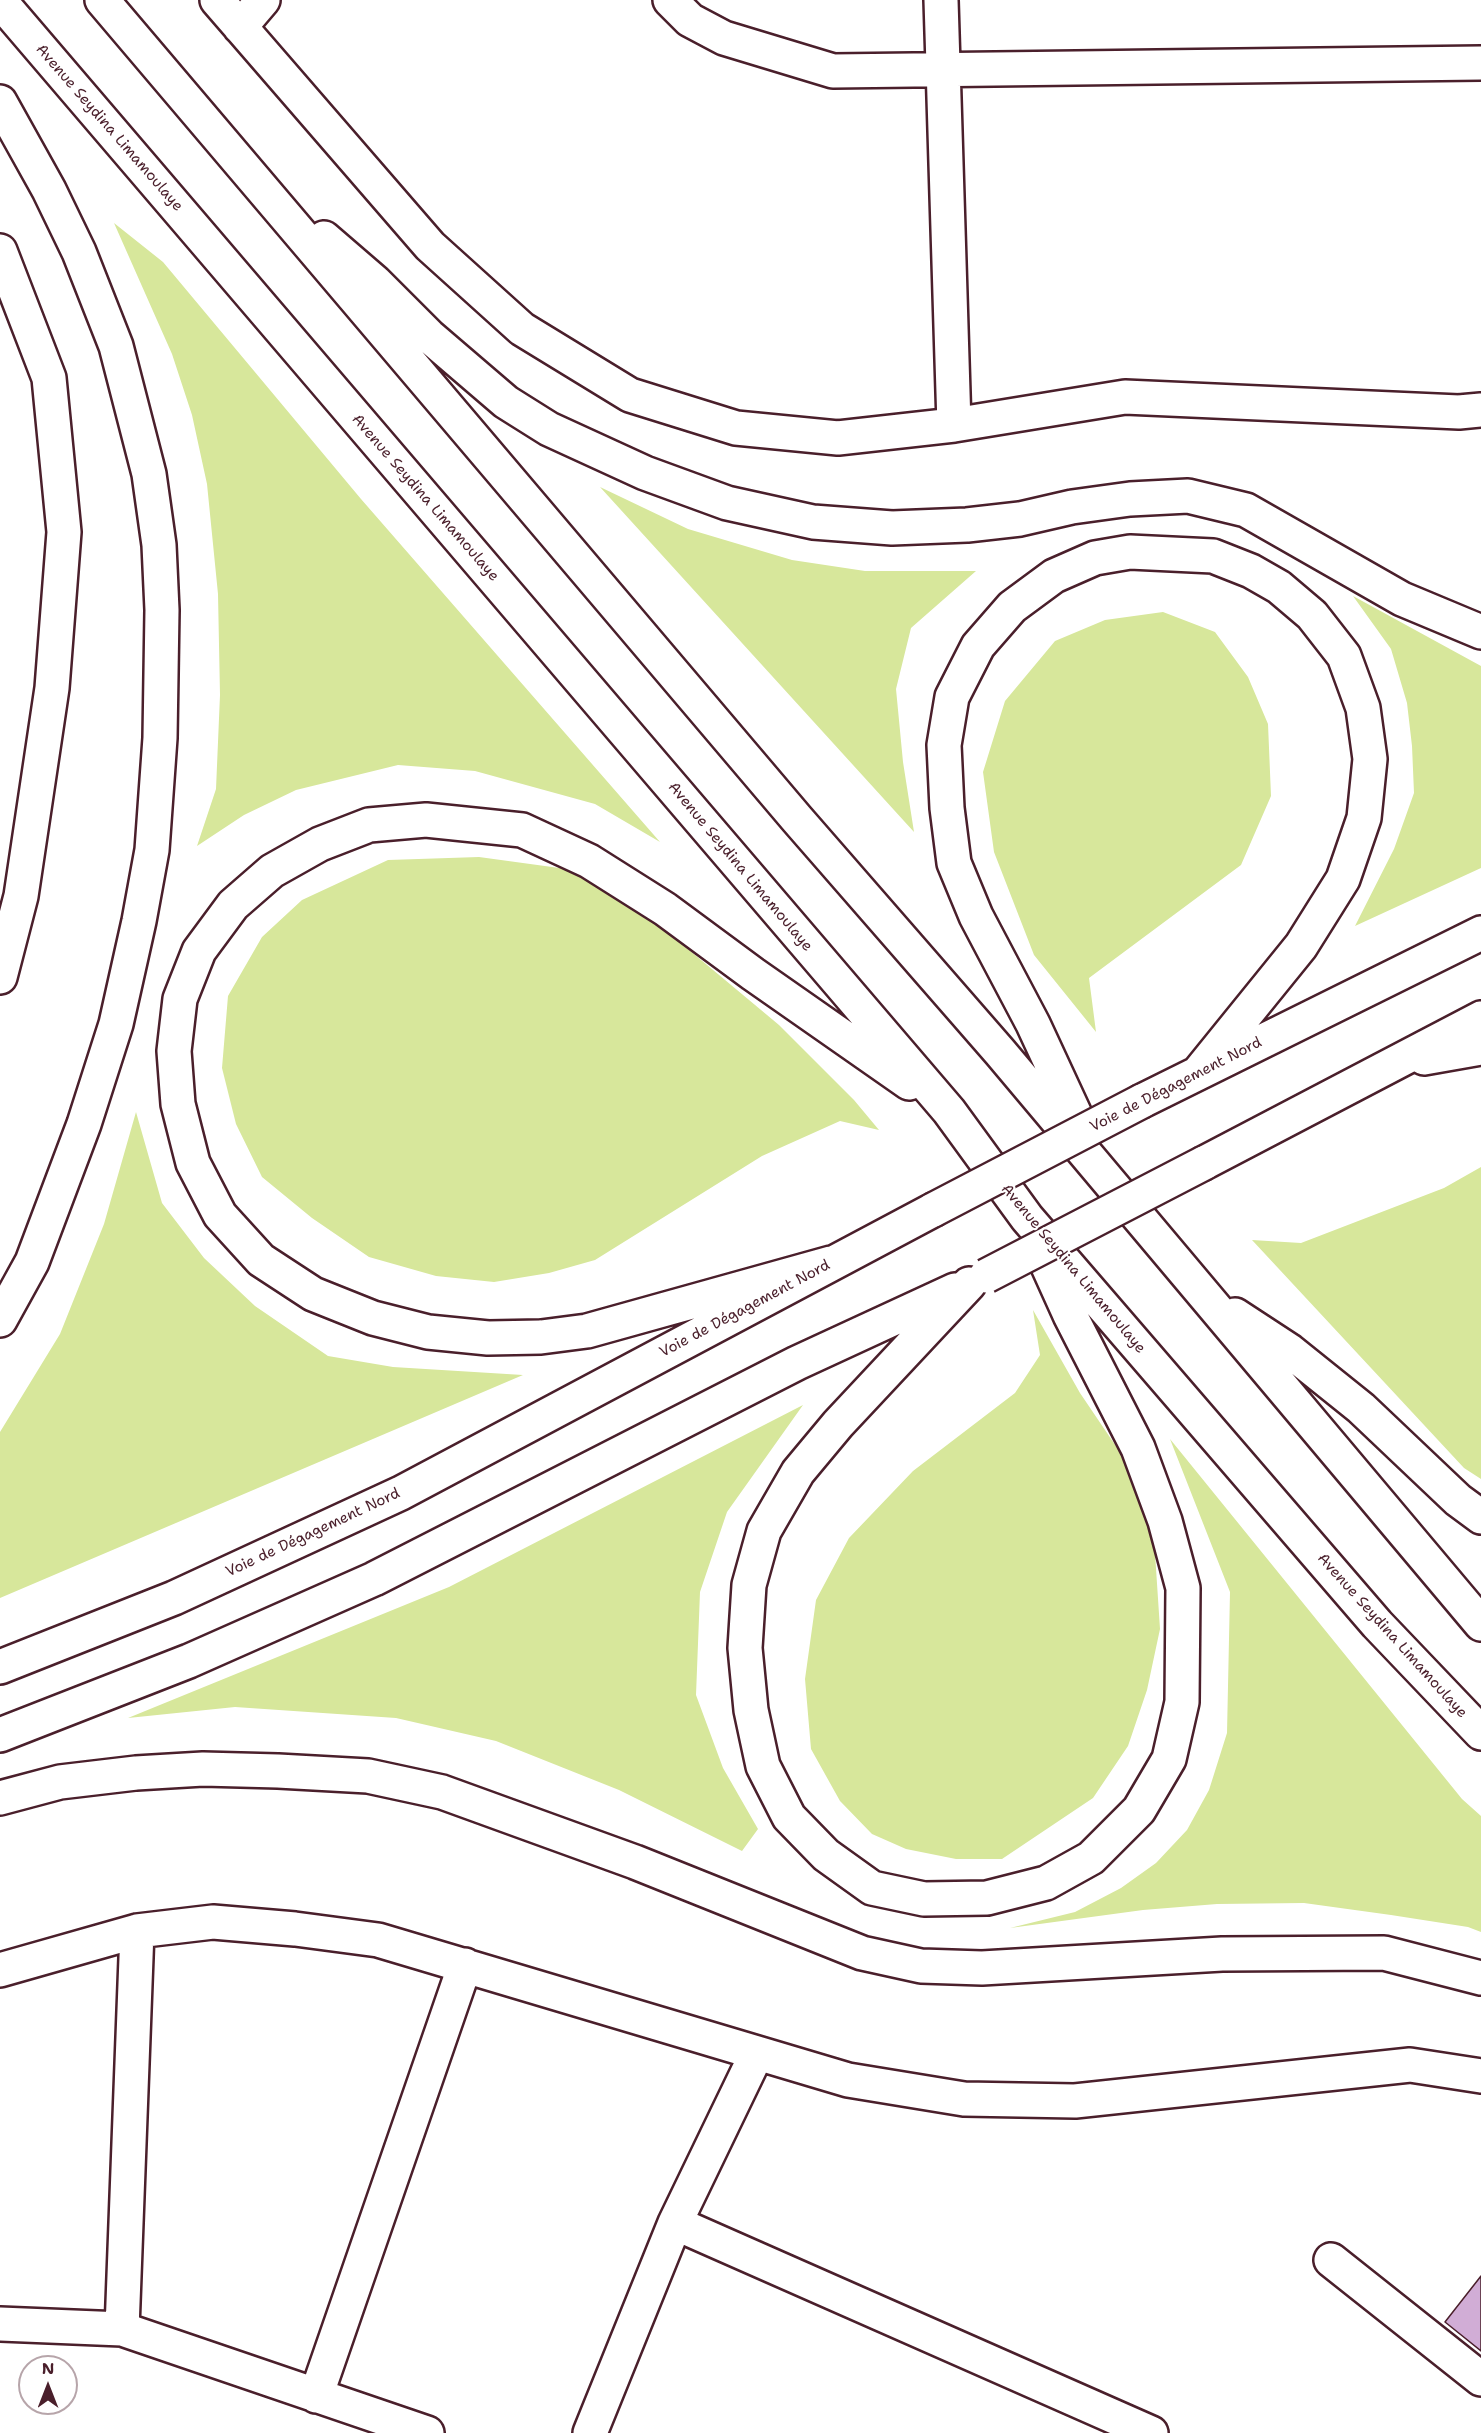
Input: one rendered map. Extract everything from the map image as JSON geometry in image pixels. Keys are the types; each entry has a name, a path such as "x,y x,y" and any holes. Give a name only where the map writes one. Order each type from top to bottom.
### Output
{"main road":[{"path":"102,0 797,819 1102,1172 1481,1624"},
{"path":"217,0 430,246 522,329 630,395 736,428 838,438 954,425 1125,397 1459,412 1481,410"},
{"path":"240,27 263,0"},
{"path":"670,0 690,20 724,38 834,71 1481,63"},
{"path":"941,0 954,425"},
{"name":"Avenue Seydina Limamoulaye","path":"0,1 949,1111 1027,1218 1377,1624 1481,1733"},
{"path":"0,102 49,190 79,252 116,346 149,474 159,545 162,610 160,738 152,850 116,1024 84,1124 32,1262 0,1320"},
{"path":"248,172 375,282 429,336 506,402 549,429 645,473 727,503 813,522 892,528 988,523 1130,499 1188,496 1246,510 1402,598 1481,632"},
{"path":"0,251 49,378 64,532 52,688 11,889 0,977"},
{"path":"1102,1172 1033,1024 976,916 954,863 947,808 944,745 952,697 978,646 1012,607 1054,576 1095,558 1130,552 1214,556 1279,587 1312,615 1344,656 1363,708 1370,759 1364,818 1343,879 1301,946 1199,1072"},
{"path":"831,1263 587,1331 541,1337 488,1338 429,1332 373,1318 313,1294 261,1260 220,1215 193,1163 178,1104 174,1051 180,999 199,951 233,905 273,871 320,844 369,825 426,820 522,830 589,861 665,909 753,974 949,1111"},
{"name":"Voie de Dégagement Nord","path":"0,1667 174,1598 401,1493 831,1263 1142,1101 1481,933"},
{"path":"0,1735 189,1661 374,1579 797,1362 977,1280 1481,1018"},
{"path":"1387,1065 1481,1048"},
{"path":"977,1280 838,1424 798,1472 764,1531 749,1585 745,1648 751,1710 763,1766 789,1817 826,1855 872,1887 924,1899 987,1898 1046,1883 1091,1858 1139,1810 1169,1759 1182,1702 1183,1588 1166,1521 1138,1448 1070,1315 1027,1218"},
{"path":"1203,1293 1290,1352 1361,1408 1458,1500 1481,1517"},
{"path":"0,1798 60,1782 203,1769 368,1776 442,1792 634,1862 862,1953 921,1966 982,1968 1222,1954 1384,1953 1440,1965 1481,1978"},
{"path":"0,1970 137,1931 213,1922 295,1929 378,1940 848,2080 964,2098 1075,2102 1410,2065 1481,2076"},
{"path":"122,2329 137,1931"},
{"path":"316,2396 465,1965"},
{"path":"590,2433 675,2223 757,2053"},
{"path":"675,2223 1151,2433"},
{"path":"1332,2260 1481,2379"},
{"path":"0,2324 122,2329 427,2433"}],"green space":[{"path":"114,223 163,262 361,499 660,842 595,804 475,771 398,765 296,790 244,815 197,846 216,789 220,695 218,594 207,484 192,415 172,354"},
{"path":"600,487 688,529 792,560 865,571 976,571 911,628 896,689 903,762 914,832"},
{"path":"1353,596 1481,666 1481,868 1355,926 1394,849 1414,793 1407,703 1391,649"},
{"path":"1163,612 1215,632 1248,677 1268,724 1271,796 1241,865 1089,978 1096,1032 1034,955 994,852 983,772 1005,701 1055,641 1105,620"},
{"path":"479,857 574,870 640,909 779,1025 854,1100 879,1130 840,1121 762,1156 595,1260 549,1273 494,1282 436,1276 369,1257 312,1218 262,1177 236,1124 222,1068 228,996 262,937 302,900 388,860"},
{"path":"136,1112 162,1203 204,1258 255,1306 328,1356 393,1367 523,1375 0,1598 0,1432 60,1334 104,1224"},
{"path":"1481,1167 1481,1479 1464,1468 1252,1240 1301,1243 1444,1188"},
{"path":"1033,1310 1080,1393 1126,1461 1154,1538 1160,1629 1147,1690 1128,1746 1093,1798 1002,1859 956,1859 906,1849 872,1834 840,1801 811,1749 805,1679 816,1600 849,1538 913,1471 1015,1393 1040,1355"},
{"path":"803,1405 727,1512 700,1592 696,1695 723,1768 758,1829 742,1851 619,1790 496,1741 396,1718 235,1707 128,1718 449,1587"},
{"path":"1170,1439 1462,1799 1481,1816 1481,1932 1468,1927 1304,1903 1217,1904 1143,1910 1010,1928 1075,1912 1121,1888 1156,1863 1187,1830 1209,1790 1227,1733 1230,1592"}],"building":[{"path":"1481,2276 1481,2351 1445,2322"}]}
